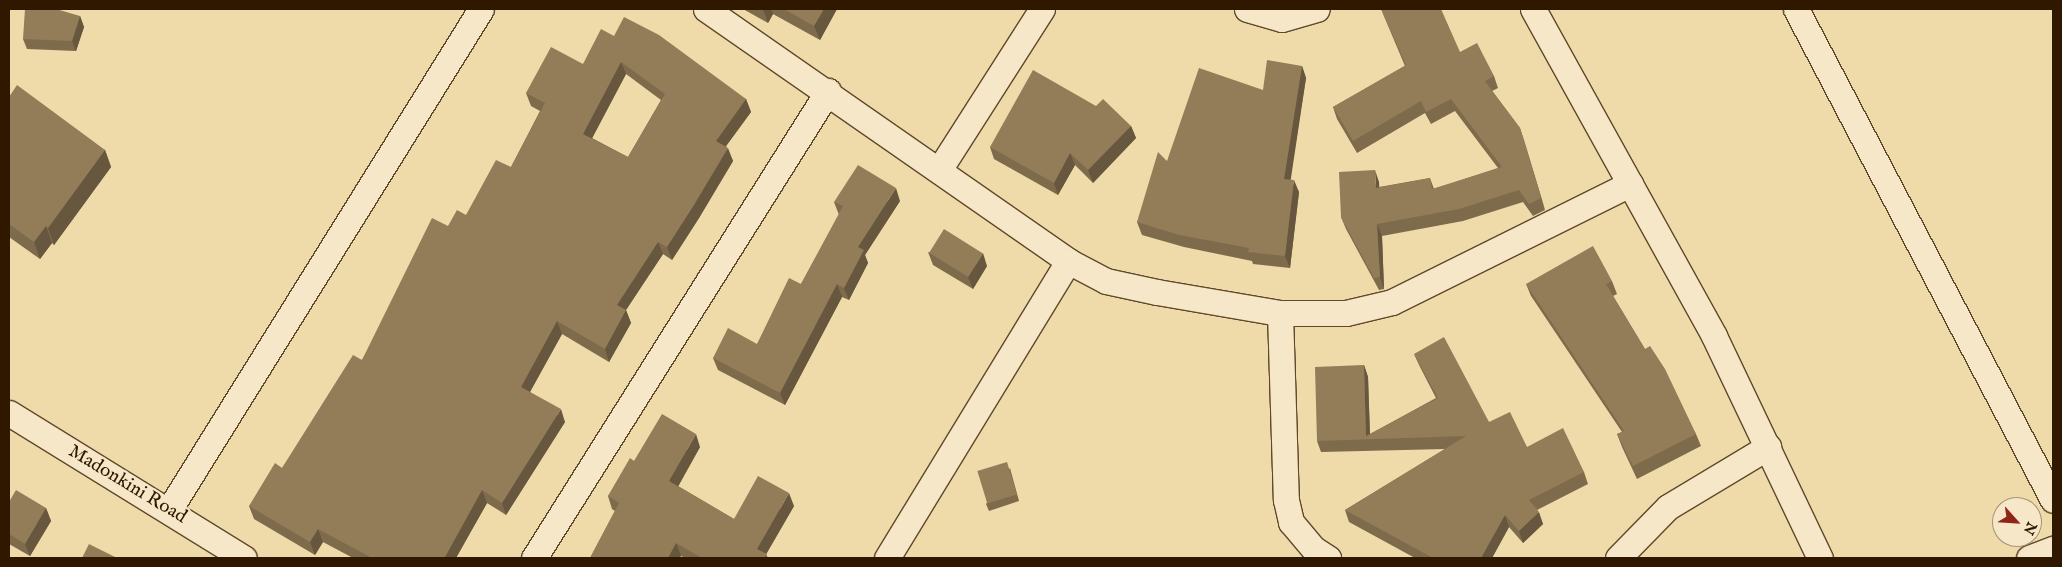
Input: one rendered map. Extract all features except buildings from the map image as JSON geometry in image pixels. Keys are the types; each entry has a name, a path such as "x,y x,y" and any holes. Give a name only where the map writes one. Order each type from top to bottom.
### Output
{"street":[{"path":"169,510 481,9"},
{"path":"706,9 828,91 1068,261 1106,281 1280,312 1346,313 1392,302 1630,184"},
{"path":"939,170 1042,9"},
{"path":"1247,9 1282,19 1317,9"},
{"path":"1533,9 1714,336 1820,558"},
{"path":"1796,9 2053,500"},
{"path":"534,558 828,91"},
{"path":"887,558 1068,261"},
{"path":"1280,312 1286,500 1291,522 1314,549 1328,558"},
{"name":"Madonkini Road","path":"9,413 244,558"},
{"path":"1618,558 1668,507 1768,446"},
{"path":"2029,558 2053,549"}]}
